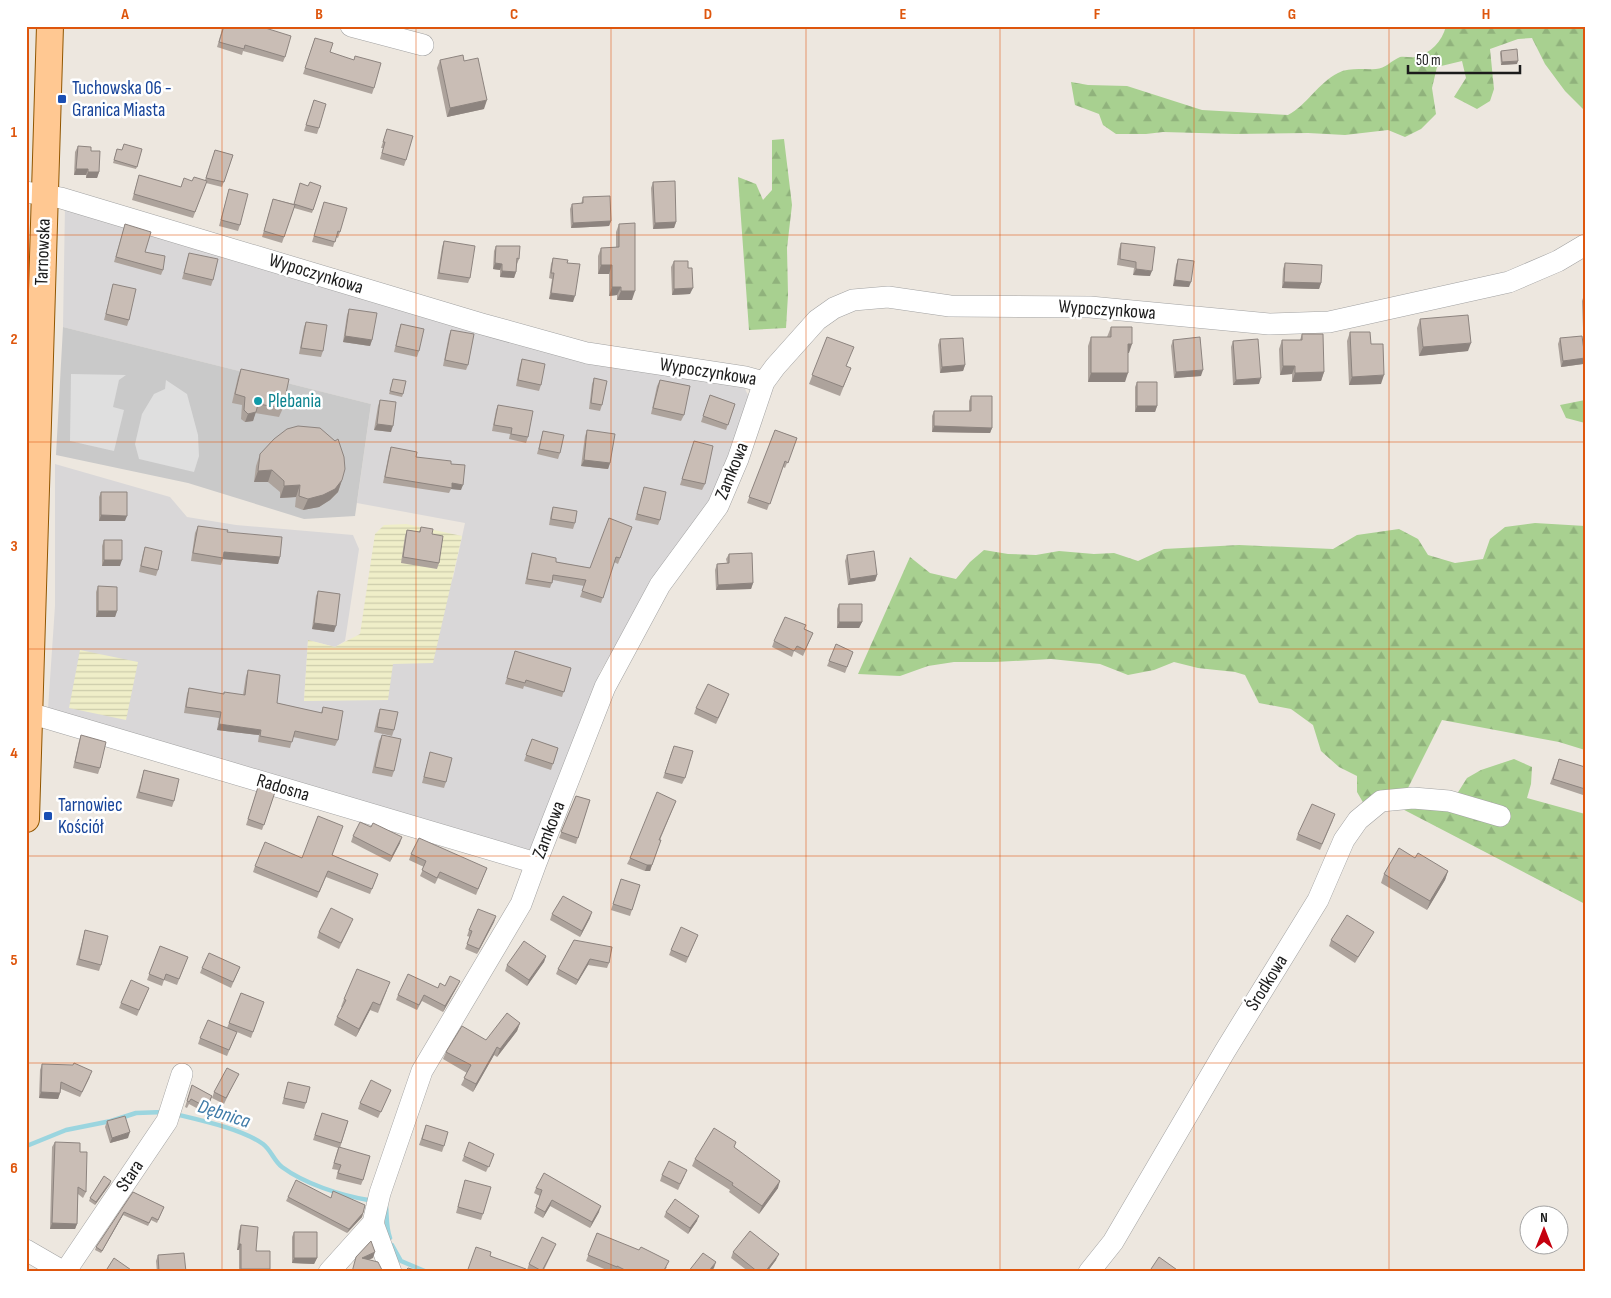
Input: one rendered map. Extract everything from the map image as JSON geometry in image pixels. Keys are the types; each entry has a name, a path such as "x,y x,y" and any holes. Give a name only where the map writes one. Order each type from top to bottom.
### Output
{"main road":[{"name":"Tarnowska","path":"26,819 36,194 50,26"}],"street":[{"path":"351,26 423,46"},
{"name":"Wypoczynkowa","path":"36,194 83,204 482,324 588,353 745,377 764,382 817,320 834,308 854,300 888,297 950,306 1090,307 1269,324 1329,322 1509,282 1558,261 1585,244"},
{"name":"Zamkowa","path":"329,1272 373,1223 380,1193 422,1071 521,904 605,687 660,585 718,506 738,459 764,382"},
{"name":"Radosna","path":"28,712 536,863"},
{"name":"Środkowa","path":"1089,1272 1113,1242 1225,1051 1318,900 1344,840 1358,820 1381,802 1413,798 1448,802 1500,816"},
{"name":"Stara","path":"64,1272 167,1121 182,1074"},
{"path":"373,1223 391,1272"},
{"path":"26,1250 64,1272"}],"shaded area":[{"path":"65,206 742,383 750,399 712,501 647,592 600,672 536,840 530,849 518,852 48,709 55,606 55,464 170,497 187,517 236,525 353,535 359,549 345,641 335,647 308,640 304,701 393,664 453,578 465,523 357,503 371,404 63,327"},
{"path":"63,327 371,404 355,516 304,519 188,483 56,455"},
{"path":"71,374 126,375 119,380 113,407 124,410 114,451 70,441"},
{"path":"166,380 187,394 198,435 199,456 194,472 139,459 135,444 142,414 154,394 165,389"}],"green space":[{"path":"1446,26 1585,26 1585,111 1565,91 1545,64 1532,38 1518,39 1490,49 1494,89 1490,101 1477,109 1454,97 1466,78 1462,61 1437,67 1432,88 1436,114 1421,129 1405,137 1388,130 1345,135 1163,132 1116,134 1103,125 1099,114 1075,105 1071,82 1088,85 1127,86 1202,110 1288,115 1301,106 1324,82 1338,73 1352,69 1379,69 1400,57 1415,57 1426,53 1439,42"},
{"path":"784,139 792,205 787,248 788,295 786,328 749,330 738,177 756,184 763,200 772,190 772,140"},
{"path":"1585,400 1585,423 1566,418 1560,405"},
{"path":"1535,523 1585,526 1585,750 1559,742 1442,720 1403,798 1450,805 1467,778 1481,770 1514,759 1532,767 1531,784 1527,798 1585,814 1585,904 1387,801 1368,811 1357,792 1357,776 1339,767 1321,751 1313,725 1291,709 1259,703 1245,675 1198,668 1174,662 1154,670 1128,675 1100,664 1051,659 954,662 928,666 900,676 858,674 910,557 930,573 956,579 970,562 984,550 1008,554 1036,555 1059,551 1094,554 1114,553 1138,561 1164,549 1239,545 1333,549 1357,535 1399,529 1418,539 1428,555 1455,563 1483,559 1490,539 1505,527"},
{"path":"406,524 462,536 433,663 393,664 388,700 304,701 308,640 335,647 360,634 375,534 384,525"},
{"path":"80,650 138,662 126,720 69,708"}],"building":[{"path":"224,26 259,26 291,36 285,57 245,45 244,49 219,42"},
{"path":"315,38 333,43 330,52 354,60 355,56 381,63 374,88 305,68"},
{"path":"1517,49 1518,61 1502,62 1501,51"},
{"path":"463,55 464,61 478,58 487,100 450,108 440,60"},
{"path":"314,100 326,104 319,128 306,125"},
{"path":"387,129 413,136 406,160 382,153"},
{"path":"124,144 142,149 137,167 114,160 117,149 122,150"},
{"path":"78,146 91,147 91,151 100,151 99,172 88,172 88,169 76,169"},
{"path":"215,150 233,155 224,182 206,178"},
{"path":"139,175 181,187 184,178 192,181 194,177 207,181 195,212 134,194"},
{"path":"675,181 676,222 655,223 653,182"},
{"path":"310,182 321,186 313,210 294,204 300,183 308,186"},
{"path":"229,189 248,194 240,225 221,220"},
{"path":"610,196 611,221 573,223 572,204 583,203 583,197"},
{"path":"273,199 295,205 284,237 264,231"},
{"path":"324,202 347,208 335,242 314,236"},
{"path":"635,223 635,291 621,291 621,287 612,287 612,265 601,265 601,248 619,247 619,224"},
{"path":"125,224 151,232 145,252 165,256 163,270 116,257"},
{"path":"444,241 475,246 470,278 439,273"},
{"path":"1121,243 1155,247 1152,271 1136,269 1136,262 1120,259"},
{"path":"496,246 520,246 516,272 502,271 502,264 495,263"},
{"path":"189,253 218,259 213,280 184,273"},
{"path":"553,258 568,260 567,263 580,264 575,296 551,293 554,273 551,273"},
{"path":"1178,259 1194,261 1191,282 1175,280"},
{"path":"674,261 688,261 688,268 692,268 693,288 674,289"},
{"path":"1285,263 1322,265 1321,283 1284,282"},
{"path":"113,284 136,289 129,320 106,314"},
{"path":"349,309 377,313 372,340 345,336"},
{"path":"1468,315 1471,343 1423,347 1420,319"},
{"path":"306,322 327,325 323,351 301,348"},
{"path":"401,324 424,329 419,351 396,346"},
{"path":"1111,327 1132,327 1132,344 1128,344 1128,373 1091,373 1091,337 1111,337"},
{"path":"451,330 474,334 468,365 445,360"},
{"path":"1350,332 1370,332 1371,344 1383,344 1384,375 1352,377"},
{"path":"1302,334 1323,334 1324,372 1295,373 1295,366 1283,366 1282,340 1302,340"},
{"path":"1582,336 1585,358 1563,361 1560,338"},
{"path":"827,337 854,347 846,366 851,368 843,387 812,375"},
{"path":"1200,337 1203,370 1176,372 1173,340"},
{"path":"963,338 965,365 942,367 940,339"},
{"path":"1258,339 1261,378 1236,380 1233,341"},
{"path":"522,359 545,364 541,385 518,380"},
{"name":"Plebania","path":"241,369 289,379 283,408 258,404 256,412 248,414 244,410 245,397 235,394"},
{"path":"594,378 607,381 602,405 591,403"},
{"path":"393,379 406,381 403,394 390,391"},
{"path":"660,380 690,386 684,415 653,408"},
{"path":"1137,382 1157,382 1157,406 1137,406"},
{"path":"710,395 735,404 728,425 703,416"},
{"path":"971,396 992,396 992,428 934,426 934,411 971,411"},
{"path":"380,400 396,402 393,426 377,424"},
{"path":"498,405 533,411 528,437 511,434 512,428 494,425"},
{"path":"298,426 320,428 335,441 338,439 344,457 345,469 342,480 335,489 308,499 299,496 300,485 284,486 284,481 272,470 258,471 260,454 287,429"},
{"path":"587,430 615,434 610,463 584,460"},
{"path":"775,430 797,438 788,463 785,461 770,504 749,497"},
{"path":"543,431 564,435 560,453 539,449"},
{"path":"694,441 713,446 705,484 682,479"},
{"path":"391,447 417,452 416,457 451,461 451,464 465,465 463,485 452,483 452,488 385,477"},
{"path":"644,487 666,492 660,520 637,514"},
{"path":"101,492 127,492 127,516 101,515"},
{"path":"553,507 577,511 575,523 551,519"},
{"path":"609,518 632,527 620,558 616,557 603,598 582,591 586,580 553,575 552,583 527,579 532,553 556,558 556,562 590,568"},
{"path":"198,526 228,530 227,532 282,537 280,557 224,552 223,558 193,553"},
{"path":"421,527 433,529 432,534 443,536 439,563 403,557 407,530 420,532"},
{"path":"104,540 122,540 122,560 104,560"},
{"path":"145,547 162,551 158,570 141,566"},
{"path":"874,551 877,575 850,579 847,555"},
{"path":"752,553 753,583 718,585 717,564 729,563 729,554"},
{"path":"98,586 117,587 117,611 98,611"},
{"path":"318,591 340,594 336,626 314,623"},
{"path":"839,604 862,604 862,622 839,622"},
{"path":"785,617 806,625 804,629 813,633 805,650 797,646 794,651 774,641"},
{"path":"836,644 853,652 847,667 829,661"},
{"path":"515,651 571,668 564,692 526,680 525,683 507,678"},
{"path":"248,670 280,675 277,703 322,713 323,707 343,711 338,740 295,731 292,742 260,736 261,730 219,724 221,712 186,707 189,688 224,694 224,692 245,695"},
{"path":"708,684 729,694 718,718 696,708"},
{"path":"380,709 398,712 394,730 377,727"},
{"path":"81,735 106,742 100,768 75,762"},
{"path":"382,735 401,739 394,771 375,767"},
{"path":"532,739 558,748 553,764 526,755"},
{"path":"674,746 693,751 685,778 665,773"},
{"path":"430,752 452,758 446,782 424,777"},
{"path":"1559,759 1585,767 1585,789 1553,779"},
{"path":"144,770 179,779 174,801 139,792"},
{"path":"258,787 275,792 264,825 248,819"},
{"path":"657,792 676,801 659,840 661,840 652,865 647,865 630,858"},
{"path":"576,796 590,800 578,838 561,832"},
{"path":"1312,804 1335,814 1322,844 1298,834"},
{"path":"318,816 343,826 332,855 378,874 372,889 328,871 319,892 255,866 265,842 302,858"},
{"path":"360,822 371,827 373,823 402,837 392,856 353,836"},
{"path":"419,838 487,868 478,889 440,872 437,878 422,870 426,861 411,854"},
{"path":"1399,848 1415,858 1418,853 1448,871 1430,901 1384,874"},
{"path":"621,879 640,885 632,910 613,904"},
{"path":"563,896 592,912 582,931 552,914"},
{"path":"331,908 353,919 341,943 319,932"},
{"path":"478,909 496,916 479,949 467,944 472,931 469,930"},
{"path":"1347,915 1374,932 1358,957 1331,940"},
{"path":"681,927 698,935 688,957 671,950"},
{"path":"85,930 108,936 101,965 79,959"},
{"path":"574,940 612,947 609,963 590,959 578,980 558,969"},
{"path":"524,941 546,956 529,980 507,965"},
{"path":"160,946 188,957 179,979 166,974 164,980 149,974"},
{"path":"209,953 240,967 233,982 202,968"},
{"path":"357,969 390,982 380,1005 373,1002 359,1029 337,1017 346,1000 344,999"},
{"path":"408,974 438,988 440,983 445,986 450,976 460,981 445,1006 424,995 419,1005 398,995"},
{"path":"131,980 149,988 139,1010 121,1003"},
{"path":"241,993 264,1002 253,1032 229,1023"},
{"path":"507,1013 520,1023 500,1049 497,1047 476,1084 464,1078 471,1065 446,1052 462,1026 486,1040"},
{"path":"208,1020 237,1032 229,1050 200,1038"},
{"path":"74,1063 92,1071 82,1092 61,1082 60,1093 41,1092 42,1064 73,1065"},
{"path":"227,1068 239,1074 226,1098 214,1092"},
{"path":"371,1080 391,1090 381,1112 360,1103"},
{"path":"288,1082 310,1087 306,1103 284,1098"},
{"path":"192,1085 212,1096 206,1107 191,1099 189,1102 187,1101"},
{"path":"322,1113 348,1121 341,1143 315,1135"},
{"path":"125,1116 130,1132 112,1138 107,1121"},
{"path":"426,1125 448,1132 444,1146 422,1139"},
{"path":"714,1128 736,1142 734,1147 780,1181 762,1206 732,1185 733,1183 695,1159"},
{"path":"55,1142 80,1143 80,1152 87,1152 86,1192 78,1187 77,1224 52,1223"},
{"path":"469,1142 494,1154 489,1167 464,1156"},
{"path":"339,1147 370,1156 363,1180 338,1173 341,1165 334,1163"},
{"path":"669,1161 687,1170 680,1184 662,1175"},
{"path":"544,1173 601,1206 592,1222 552,1200 545,1212 536,1207 542,1190 536,1188"},
{"path":"104,1176 111,1181 96,1202 90,1198"},
{"path":"296,1180 331,1198 333,1191 365,1205 363,1213 349,1229 288,1197"},
{"path":"465,1180 491,1187 483,1214 458,1207"},
{"path":"133,1192 164,1207 158,1220 152,1217 149,1223 124,1212 102,1251 96,1247"},
{"path":"675,1199 699,1216 690,1228 666,1212"},
{"path":"241,1225 258,1227 256,1251 270,1251 270,1269 241,1269 241,1244 239,1244"},
{"path":"750,1231 779,1254 765,1272 758,1272 733,1252"},
{"path":"294,1232 317,1232 317,1258 294,1258"},
{"path":"597,1233 639,1250 641,1247 669,1261 663,1272 629,1272 588,1255"},
{"path":"542,1237 556,1244 542,1271 529,1264"},
{"path":"371,1241 375,1252 362,1258 378,1262 383,1272 352,1272 356,1257"},
{"path":"476,1247 491,1252 490,1256 526,1269 525,1272 467,1272"},
{"path":"184,1253 186,1272 159,1272 158,1255"},
{"path":"703,1253 716,1262 708,1272 688,1272"},
{"path":"1159,1257 1180,1272 1149,1272"},
{"path":"114,1258 134,1272 111,1272 107,1269"},
{"path":"408,1268 422,1272 404,1272"}],"waterway":[{"name":"Dębnica","path":"29,1145 66,1130 111,1121 136,1113 164,1112"},
{"name":"Dębnica","path":"175,1114 244,1134 263,1144 279,1165 301,1179 335,1192 368,1200"},
{"name":"Dębnica","path":"386,1206 390,1238"},
{"name":"Dębnica","path":"392,1245 401,1261 427,1272"}],"place":[{"name":"Tuchowska 06 - Granica Miasta","path":"62,99"},
{"name":"Plebania","path":"258,401"},
{"name":"Tarnowiec Kościół","path":"48,816"}]}
